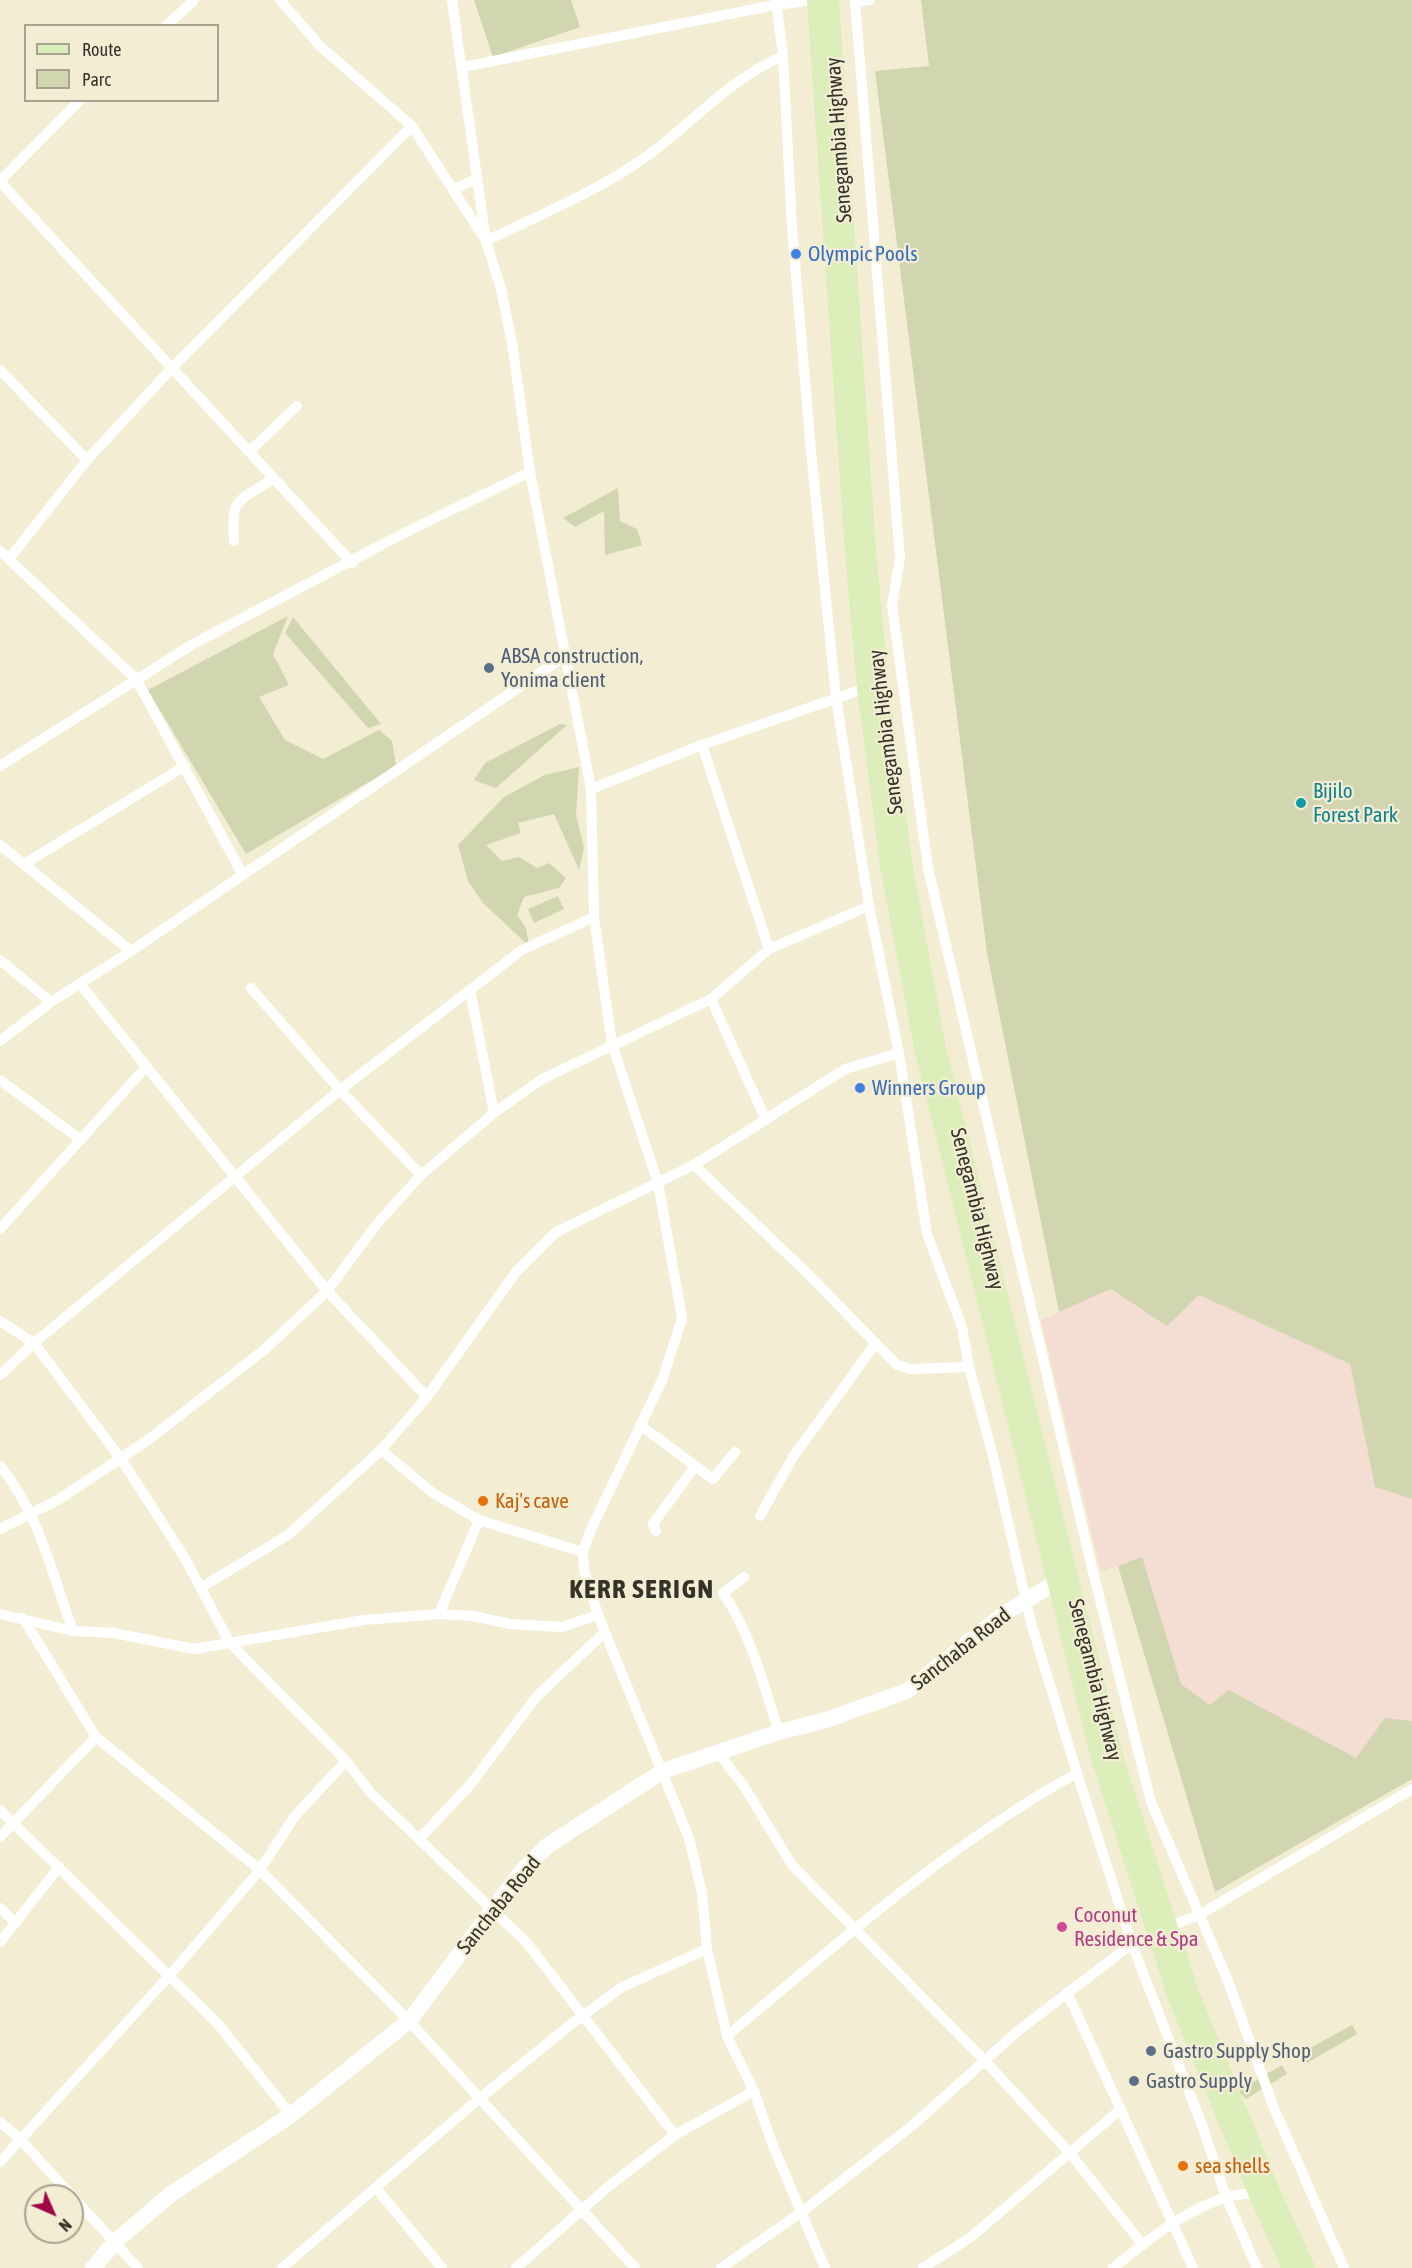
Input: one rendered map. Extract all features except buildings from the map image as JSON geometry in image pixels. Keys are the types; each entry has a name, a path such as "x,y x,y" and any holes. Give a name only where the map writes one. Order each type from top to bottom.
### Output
{"main road":[{"name":"Senegambia Highway","path":"816,0 852,529 866,688 889,864 924,1052 1101,1761 1160,1948 1189,2029 1257,2193 1291,2268"},
{"name":"Senegambia Highway","path":"830,0 869,574 880,687 909,902 937,1049 1114,1757 1167,1927 1206,2034 1306,2268"}],"street":[{"path":"168,24 194,0"},
{"path":"280,0 320,46 412,126 486,242"},
{"path":"452,0 486,242 503,299 530,472 574,712 591,789 594,916 612,1044 658,1183 682,1318 663,1378 583,1552 584,1569 598,1615 689,1838 702,1893 707,1949 727,2036 754,2091 773,2146 803,2211 825,2268"},
{"path":"463,67 775,3 816,0"},
{"path":"870,0 855,1 899,550 892,605 928,868 1092,1568 1151,1802 1228,1981 1274,2108 1344,2268"},
{"path":"775,3 783,56 792,228 836,698 868,906 899,1053 927,1234 962,1327 969,1367 1031,1623 1077,1773 1132,1944 1203,2128 1226,2197 1257,2268"},
{"path":"486,242 610,180 647,155 758,67 783,56"},
{"path":"78,102 0,182 352,563"},
{"path":"9,559 87,460 171,369 412,126"},
{"path":"453,189 477,179"},
{"path":"0,370 87,460"},
{"path":"249,452 297,406"},
{"path":"0,766 193,644 352,563 408,531 530,472"},
{"path":"234,541 232,514 236,504 273,479"},
{"path":"0,551 136,679 243,875"},
{"path":"0,1041 51,1002 131,951 565,656"},
{"path":"591,789 702,745 866,688"},
{"path":"702,745 769,949"},
{"path":"24,864 184,766"},
{"path":"0,845 131,951"},
{"path":"0,1529 58,1500 121,1459 264,1350 327,1291 376,1225 421,1174 494,1113 542,1079 711,999 769,949 868,906"},
{"path":"0,1375 34,1343 340,1090 522,950 594,916"},
{"path":"0,960 51,1002"},
{"path":"80,984 327,1291 427,1397"},
{"path":"251,988 340,1090 421,1174"},
{"path":"470,990 494,1113"},
{"path":"711,999 766,1120"},
{"path":"202,1587 288,1534 381,1450 427,1397 516,1272 556,1232 694,1165 845,1069 899,1053"},
{"path":"0,1229 146,1067"},
{"path":"0,1080 81,1140"},
{"path":"694,1165 806,1272 897,1365 911,1369 969,1367"},
{"path":"0,1321 34,1343 121,1459 202,1587 230,1643 346,1761 371,1792 527,1944 585,2014 675,2135"},
{"path":"760,1516 793,1457 876,1343"},
{"path":"640,1425 713,1479 735,1452"},
{"path":"381,1450 433,1492 479,1520 583,1552"},
{"path":"0,1466 30,1514 73,1631"},
{"path":"656,1531 652,1524 695,1466"},
{"path":"439,1614 479,1520"},
{"path":"744,1577 723,1593 739,1616 750,1643 779,1732"},
{"name":"Sanchaba Road","path":"93,2268 116,2241 171,2194 291,2115 409,2021 521,1872 547,1846 663,1771 779,1732 825,1720 906,1691 972,1637 1027,1599 1057,1582"},
{"path":"0,1614 73,1631 114,1633 194,1649 364,1620 439,1614 473,1616 510,1624 562,1627 598,1615"},
{"path":"23,1618 96,1737 260,1870 409,2021 635,2268"},
{"path":"419,1839 470,1785 537,1696 605,1632"},
{"path":"0,1837 96,1737"},
{"path":"718,1752 745,1788 792,1865 985,2061 1069,2152 1143,2245"},
{"path":"0,2162 169,1976 260,1870 294,1817 346,1761"},
{"path":"727,2036 899,1891 1033,1797 1077,1773"},
{"path":"1167,1927 1199,1915 1412,1789"},
{"path":"0,1810 218,2024 291,2115"},
{"path":"0,1942 59,1867"},
{"path":"0,1908 16,1923"},
{"path":"721,2268 803,2211 913,2125 1067,1992 1132,1944"},
{"path":"282,2268 480,2098 585,2014 622,1987 707,1949"},
{"path":"1067,1992 1193,2268"},
{"path":"516,2268 675,2135 754,2091"},
{"path":"923,2268 971,2237 1121,2109"},
{"path":"0,2122 20,2139 116,2241 138,2268"},
{"path":"376,2188 442,2268"},
{"path":"1113,2268 1193,2211 1226,2197 1257,2193"}],"shaded area":[{"path":"1111,1289 1167,1326 1199,1295 1350,1364 1375,1487 1412,1499 1412,1721 1385,1719 1356,1758 1230,1690 1210,1705 1181,1684 1142,1558 1101,1572 1041,1320"}],"green space":[{"path":"474,0 571,0 580,27 493,57"},
{"path":"921,0 1412,0 1412,1499 1375,1487 1350,1364 1199,1295 1167,1326 1111,1289 1059,1312 987,953 875,71 929,66"},
{"path":"618,488 620,521 637,529 642,545 605,555 604,511 575,527 563,518"},
{"path":"288,616 273,654 289,685 259,697 285,740 323,759 379,730 392,741 396,766 246,854 148,690"},
{"path":"293,617 381,724 368,728 285,633"},
{"path":"560,724 567,725 496,788 474,780 485,763"},
{"path":"579,767 576,815 584,848 579,870 554,814 518,823 521,833 486,845 502,861 519,857 537,868 549,863 566,878 559,888 524,897 517,915 526,928 529,946 483,903 468,881 458,845 504,797 545,775"},
{"path":"558,896 564,909 534,923 528,909"},
{"path":"1142,1557 1181,1684 1210,1705 1229,1690 1356,1758 1385,1718 1412,1721 1412,1779 1215,1892 1118,1566"},
{"path":"1352,2025 1357,2034 1307,2063 1301,2053"},
{"path":"1282,2065 1287,2074 1246,2099 1239,2092 1241,2089"}],"place":[{"name":"Olympic Pools","path":"796,254"},
{"name":"ABSA construction, Yonima client","path":"489,668"},
{"name":"Bijilo Forest Park","path":"1301,803"},
{"name":"Winners Group","path":"860,1088"},
{"name":"Kaj's cave","path":"483,1501"},
{"name":"Coconut Residence & Spa","path":"1062,1927"},
{"name":"Gastro Supply Shop","path":"1151,2051"},
{"name":"Gastro Supply","path":"1134,2081"},
{"name":"sea shells","path":"1183,2166"}],"district":[{"name":"KERR SERIGN","path":"642,1589"}]}
